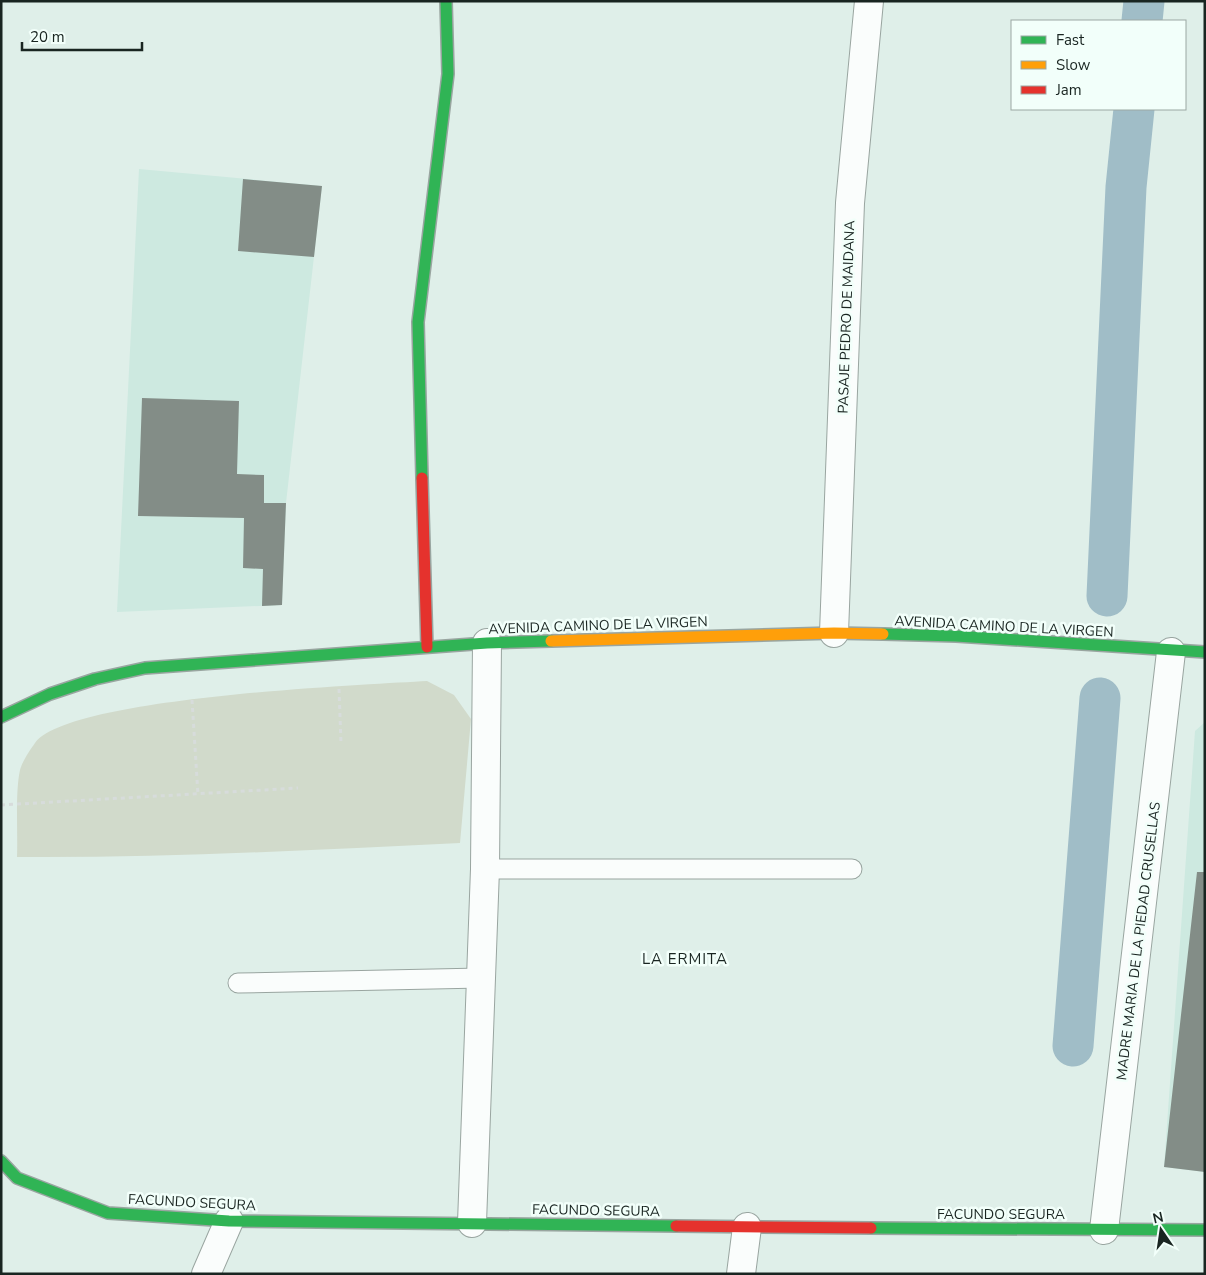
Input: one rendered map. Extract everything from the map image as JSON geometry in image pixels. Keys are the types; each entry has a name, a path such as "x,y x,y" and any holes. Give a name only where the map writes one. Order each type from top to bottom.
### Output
{"street":[{"path":"426,647 418,322 448,74 446,1"},
{"name":"PASAJE PEDRO DE MAIDANA","path":"834,633 850,203 869,1"},
{"name":"AVENIDA CAMINO DE LA VIRGEN","path":"1,718 50,694 95,679 145,668 487,643 834,633 956,636 1171,652 1205,652"},
{"path":"472,1223 485,869 487,643"},
{"name":"MADRE MARIA DE LA PIEDAD CRUSELLAS","path":"1104,1230 1171,652"},
{"name":"FACUNDO SEGURA","path":"1,1161 18,1178 108,1213 229,1221 1205,1230"},
{"path":"206,1274 229,1221"},
{"path":"741,1274 747,1227"}],"lane":[{"path":"485,869 852,869"},
{"path":"238,983 481,978"}],"path":[{"path":"339,654 341,743"},
{"path":"190,665 198,795"},
{"path":"1,805 298,788"}],"shaded area":[{"path":"139,169 322,186 286,503 282,605 117,612"},
{"path":"427,681 454,695 471,719 460,843 183,855 17,857 18,779 21,767 35,743 59,727 101,714 219,696"},
{"path":"1205,722 1205,1172 1164,1167 1195,731"}],"building":[{"path":"243,179 322,186 314,257 238,251"},
{"path":"142,398 239,401 237,474 264,475 264,503 286,503 282,605 262,606 263,569 243,568 244,518 138,516"},
{"path":"1197,872 1205,872 1205,1172 1164,1167"}],"waterway":[{"path":"1142,20 1144,1"},
{"path":"1107,596 1126,187 1134,110"},
{"path":"1073,1046 1100,698"}],"traffic: fast":[{"path":"422,478 418,322 448,74 446,1"},
{"path":"883,634 956,636 1205,652"},
{"path":"1,717 50,694 95,679 145,668 487,643 551,641"},
{"path":"1,1161 17,1178 108,1213 229,1221 676,1226"},
{"path":"871,1228 1205,1230"}],"traffic: slow":[{"path":"551,641 834,633 883,634"}],"traffic: jam":[{"path":"422,478 427,647"},
{"path":"676,1226 871,1228"}],"district":[{"name":"LA ERMITA","path":"685,959"}]}
